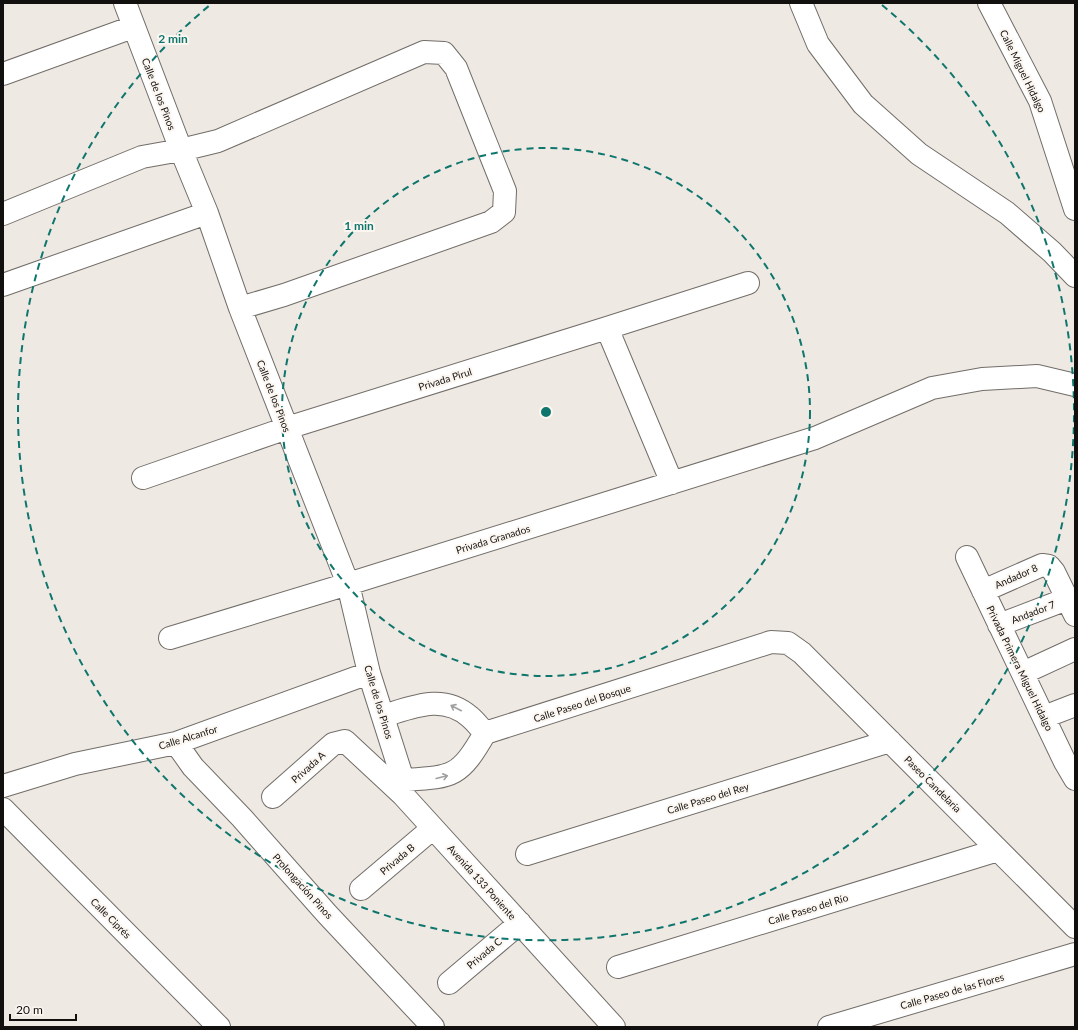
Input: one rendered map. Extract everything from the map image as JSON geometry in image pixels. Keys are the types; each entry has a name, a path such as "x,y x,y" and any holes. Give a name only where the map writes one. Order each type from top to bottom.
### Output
{"street":[{"name":"Calle de los Pinos","path":"125,3 181,150 207,213 240,308 348,584 369,673 403,788"},
{"path":"801,3 818,44 863,104 919,154 1007,213 1052,252 1075,276"},
{"name":"Calle Miguel Hidalgo","path":"989,3 1040,101 1075,208"},
{"path":"3,74 133,27"},
{"path":"3,214 142,157 218,141 424,52 444,53 456,68 505,191 504,212 491,222 284,295 240,308"},
{"path":"3,285 207,213"},
{"name":"Privada Pirul","path":"143,478 287,428 748,283"},
{"path":"607,328 672,483"},
{"name":"Privada Granados","path":"170,638 815,438 932,388 982,379 1037,376 1075,385"},
{"name":"Privada Primera Miguel Hidalgo","path":"967,557 1044,717 1072,766"},
{"name":"Andador 8","path":"983,591 1042,565 1049,566 1054,572 1071,607"},
{"name":"Andador 7","path":"999,625 1071,607"},
{"name":"Calle Paseo del Bosque","path":"485,733 770,642 788,643"},
{"name":"Paseo Candelaria","path":"788,643 802,653 1075,927"},
{"path":"1023,673 1075,649"},
{"name":"Calle Alcanfor","path":"3,786 76,764 176,743 369,673"},
{"path":"382,716 420,705 435,703 452,706 470,717 485,733 474,752 462,767 449,775 403,788"},
{"path":"1044,717 1075,705"},
{"name":"Avenida 133 Poniente","path":"345,741 403,788 433,828 520,923 609,1025"},
{"name":"Privada A","path":"273,797 334,744 345,741"},
{"name":"Calle Paseo del Rey","path":"527,854 890,741"},
{"name":"Prolongación Pinos","path":"176,743 193,767 242,818 327,914 433,1027"},
{"name":"Calle Ciprés","path":"3,809 220,1027"},
{"name":"Privada B","path":"361,889 433,828"},
{"name":"Calle Paseo del Río","path":"618,967 998,850"},
{"name":"Privada C","path":"449,983 520,923"},
{"name":"Calle Paseo de las Flores","path":"829,1027 1075,954"}]}
